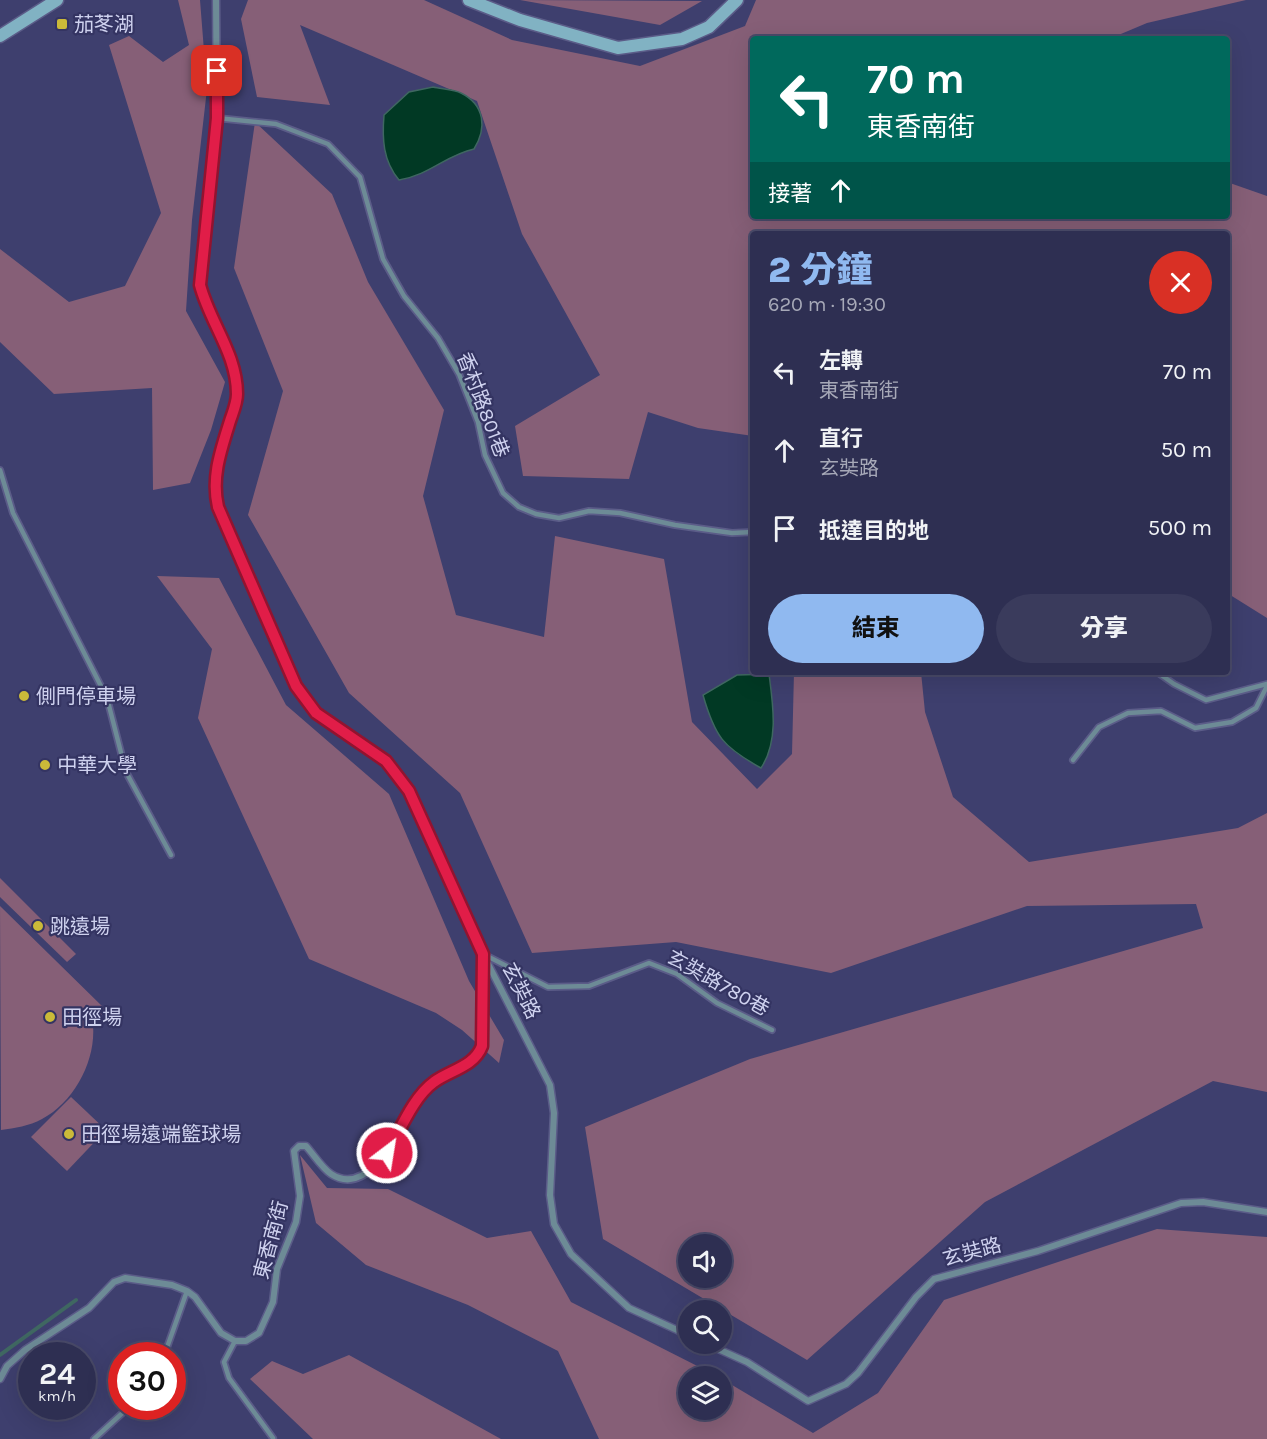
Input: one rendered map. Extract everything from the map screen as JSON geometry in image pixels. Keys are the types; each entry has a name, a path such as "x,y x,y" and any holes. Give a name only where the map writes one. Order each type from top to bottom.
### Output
{"main road":[{"path":"0,36 57,0"},
{"path":"469,0 520,20 618,48 682,39 708,27 737,0"}],"street":[{"name":"玄奘路","path":"216,0 217,118 200,285 207,310 230,353 237,379 237,398 217,463 215,491 218,507 296,686 316,713 386,761 409,791 483,954 550,1085 554,1113 550,1195 554,1224 571,1254 596,1280 629,1308 678,1330"},
{"name":"東香南街","path":"235,1341 246,1341 259,1333 273,1302 275,1277 296,1222 300,1196 294,1151 299,1146 306,1146 329,1173 351,1179 369,1170 387,1153 425,1089 472,1061 479,1053 482,1046 483,954"},
{"name":"玄奘路","path":"729,1354 747,1362 808,1401 846,1384 916,1297 934,1279 1038,1251 1181,1203 1203,1202 1267,1212"},
{"path":"0,1379 7,1365 25,1350 89,1308 114,1282 125,1278 172,1285 187,1291 221,1333 235,1341"}],"lane":[{"name":"香村路801巷","path":"217,118 276,124 328,144 360,177 383,259 404,296 438,338 459,374 478,422 485,455 503,493 519,507 536,514 559,518 589,511 620,513 675,525 732,533 750,532"},
{"path":"0,470 13,513 107,698 126,772 171,855"},
{"path":"1161,675 1206,700 1267,685"},
{"path":"1073,760 1099,728 1128,713 1161,711 1195,728 1232,722 1256,708 1267,685"},
{"name":"玄奘路780巷","path":"483,954 548,987 589,986 649,963 677,974 717,1003 772,1030"},
{"path":"169,1342 187,1291"},
{"path":"235,1341 224,1362 229,1378 273,1438"},
{"path":"94,1439 115,1420"}],"shaded area":[{"path":"178,0 200,0 207,89 192,220 186,311 225,382 211,430 190,483 153,490 152,388 54,394 0,342 0,249 69,302 125,286 161,213 109,45 129,36 163,62 189,45"},
{"path":"248,0 424,0 512,40 640,66 745,26 756,0 1246,0 1147,23 1116,36 750,36 750,219 1230,219 1230,183 1267,196 1267,618 1230,595 1230,231 750,231 750,436 698,428 648,412 629,479 523,476 515,426 600,375 522,234 477,101 300,25 330,105 257,97 241,19"},
{"path":"520,0 702,1 660,25"},
{"path":"433,87 458,92 469,98 479,110 481,133 474,149 420,174 399,180 390,165 385,149 384,115 409,92"},
{"path":"255,122 332,194 368,282 444,410 423,496 456,615 544,637 555,536 664,559 692,722 757,789 792,754 794,675 921,675 925,712 953,797 1029,862 1238,828 1267,813 1267,1092 1213,1081 985,1202 807,1360 732,1316 732,1300 706,1300 686,1288 732,1288 732,1234 678,1234 678,1283 603,1239 585,1127 750,1059 1203,928 1196,904 1027,906 831,973 676,942 532,953 460,793 349,693 248,515 283,391 234,268"},
{"path":"157,576 219,578 286,705 389,794 469,981 504,1040 499,1063 462,1030 436,1013 309,959 198,718 212,649"},
{"path":"737,675 769,675 773,710 772,735 767,757 761,768 738,754 722,739 712,721 703,695"},
{"name":"跳遠場","path":"0,878 76,954 67,962 0,897"},
{"name":"田徑場","path":"0,906 106,1010 93,1025 93,1039 87,1066 81,1079 64,1102 42,1119 1,1130"},
{"name":"田徑場遠端籃球場","path":"71,1097 106,1130 67,1171 31,1137"},
{"path":"300,1155 327,1188 388,1189 487,1238 531,1231 571,1302 697,1366 678,1366 678,1420 732,1420 732,1385 813,1433 878,1393 944,1300 1157,1229 1267,1237 1267,1439 599,1439 558,1351 468,1305 366,1265 316,1223"},
{"path":"349,1355 501,1439 313,1439 250,1379 272,1361 303,1374"}],"waterway":[{"path":"0,1355 76,1300"}],"place":[{"name":"茄苳湖","path":"62,24"},
{"name":"側門停車場","path":"24,696"},
{"name":"中華大學","path":"45,765"},
{"name":"跳遠場","path":"38,926"},
{"name":"田徑場","path":"50,1017"},
{"name":"田徑場遠端籃球場","path":"69,1134"}],"route":[{"path":"217,71 217,118 200,285 207,310 230,353 237,379 237,398 217,463 215,491 218,507 296,686 316,713 386,761 409,791 483,954 480,1020 482,1046 479,1053 472,1061 425,1089 387,1153"}]}
